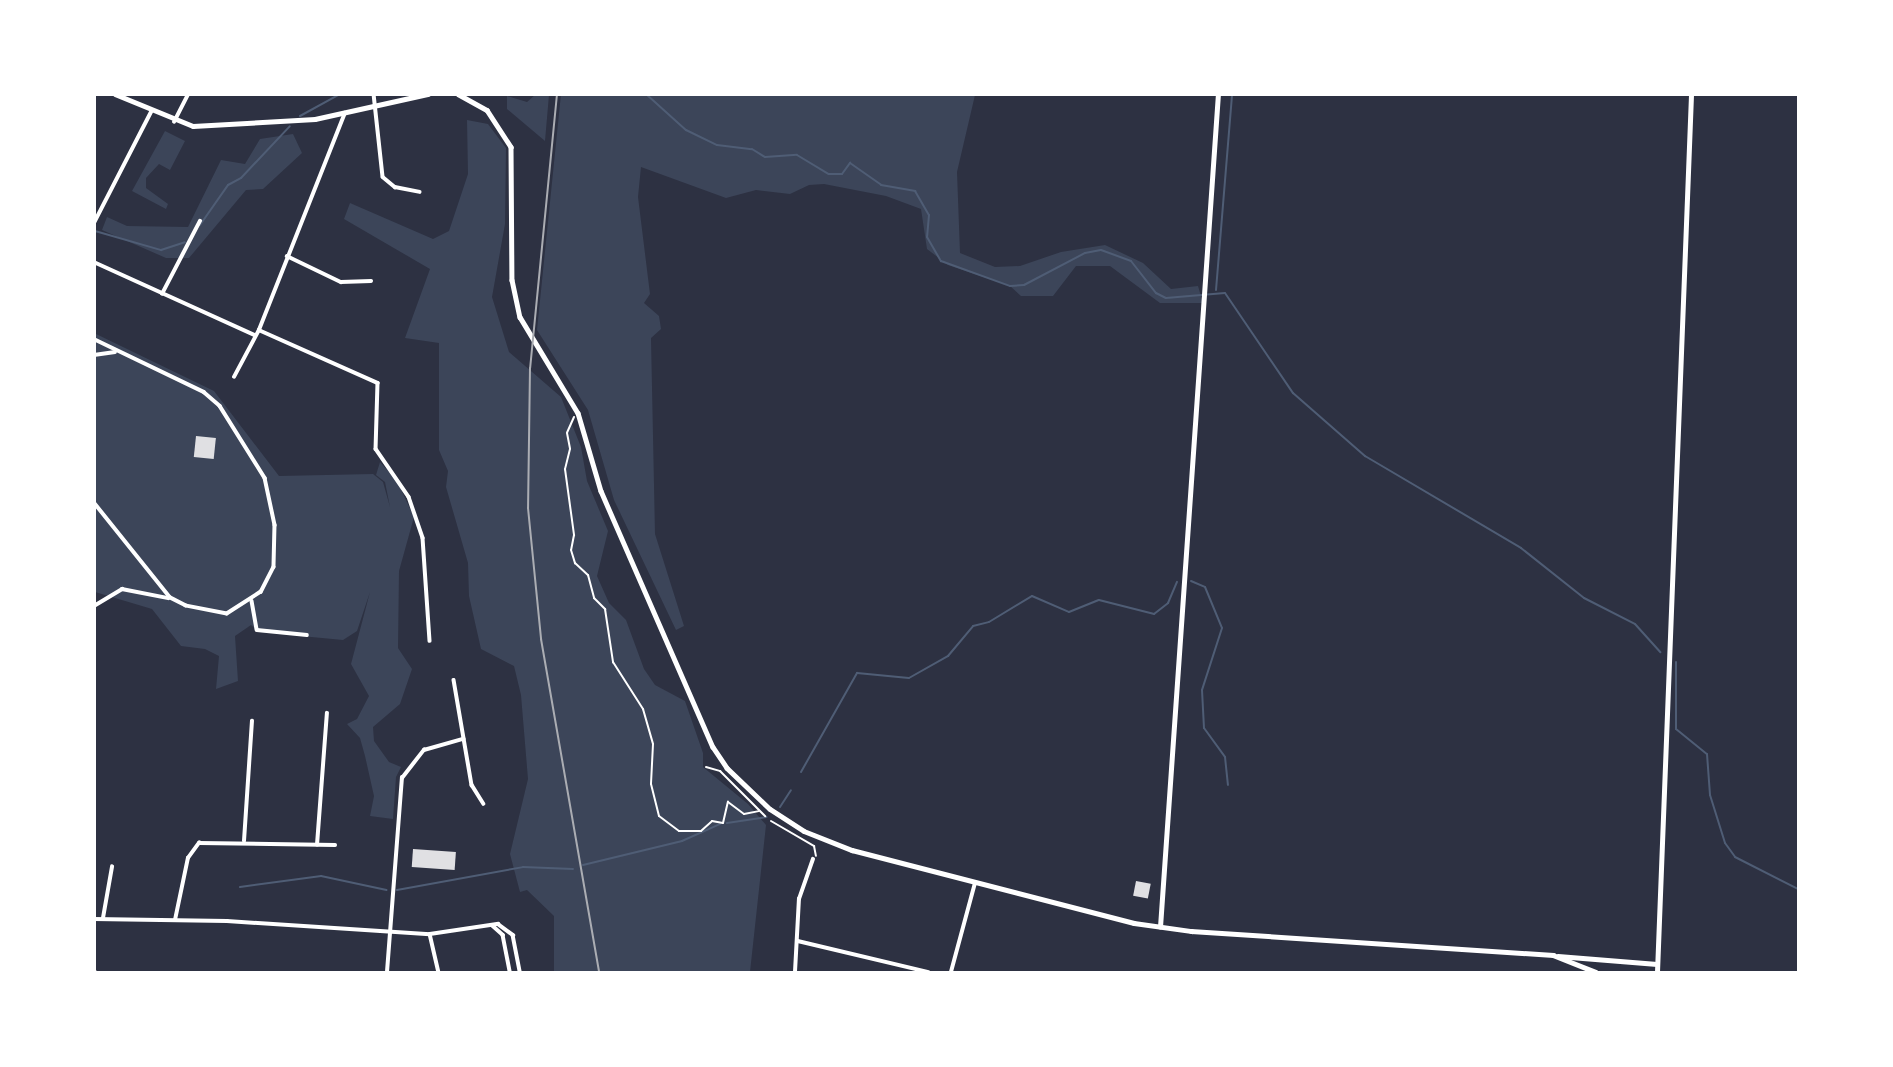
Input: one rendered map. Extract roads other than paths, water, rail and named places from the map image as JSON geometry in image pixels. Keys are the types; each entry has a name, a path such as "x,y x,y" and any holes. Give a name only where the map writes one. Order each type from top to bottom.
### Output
{"main road":[{"path":"115,94 174,122 193,126 274,123 345,113 428,94"},
{"path":"458,94 487,110 512,147 512,280 520,317 578,413 601,491 627,554 726,768 769,809 827,843 975,883 1160,927 1657,964"},
{"path":"1160,927 1218,94"},
{"path":"1657,972 1691,94"},
{"path":"1553,956 1596,972"}],"street":[{"path":"174,122 188,94"},
{"path":"374,94 383,177 394,187 420,192"},
{"path":"94,223 151,112"},
{"path":"234,377 259,330 345,113"},
{"path":"162,294 200,220"},
{"path":"287,256 341,282 371,281"},
{"path":"94,262 255,335"},
{"path":"259,330 378,383 376,449 409,497 423,538 430,641"},
{"path":"94,339 204,392 220,406 251,452 270,497 274,567 252,601 215,615 170,598 128,589 114,591 94,606"},
{"path":"94,355 117,352"},
{"path":"94,503 170,598"},
{"path":"252,601 257,630 307,635"},
{"path":"454,680 474,792 484,804"},
{"path":"317,845 327,713"},
{"path":"244,842 252,721"},
{"path":"387,972 402,778 424,750 463,739"},
{"path":"175,920 192,851 208,840 335,845"},
{"path":"795,972 799,899 813,859"},
{"path":"103,918 112,867"},
{"path":"951,972 975,883"},
{"path":"94,919 175,920 430,934 487,923 506,927 513,936 520,972"},
{"path":"487,923 501,931 510,972"},
{"path":"430,934 439,972"},
{"path":"798,941 928,972"}],"waterway":[{"path":"300,116 340,94"},
{"path":"646,94 686,130 717,145 752,149 765,157 797,155 829,174 842,174 850,163 881,185 915,191 929,215 927,237 941,261 1010,286 1024,285 1085,253 1101,250 1131,261 1156,293 1166,298 1225,293 1293,393 1365,456 1521,548 1584,598 1635,624 1660,652"},
{"path":"1216,290 1232,94"},
{"path":"200,225 228,185 241,178 290,126"},
{"path":"95,231 161,250 185,242"},
{"path":"1191,581 1205,587 1222,628 1202,690 1204,728 1225,757 1228,785"},
{"path":"801,772 857,673 909,678 948,656 973,626 989,622 1032,596 1069,612 1099,600 1154,614 1168,603 1177,582"},
{"path":"1676,662 1676,729 1707,754 1710,795 1725,843 1735,857 1798,889"},
{"path":"780,807 791,790"},
{"path":"727,823 767,817"},
{"path":"583,865 682,841 720,824"},
{"path":"397,890 523,867 573,869"},
{"path":"240,887 321,876 387,890"}],"railway":[{"path":"557,94 530,368 528,508 541,639 599,972"}]}
